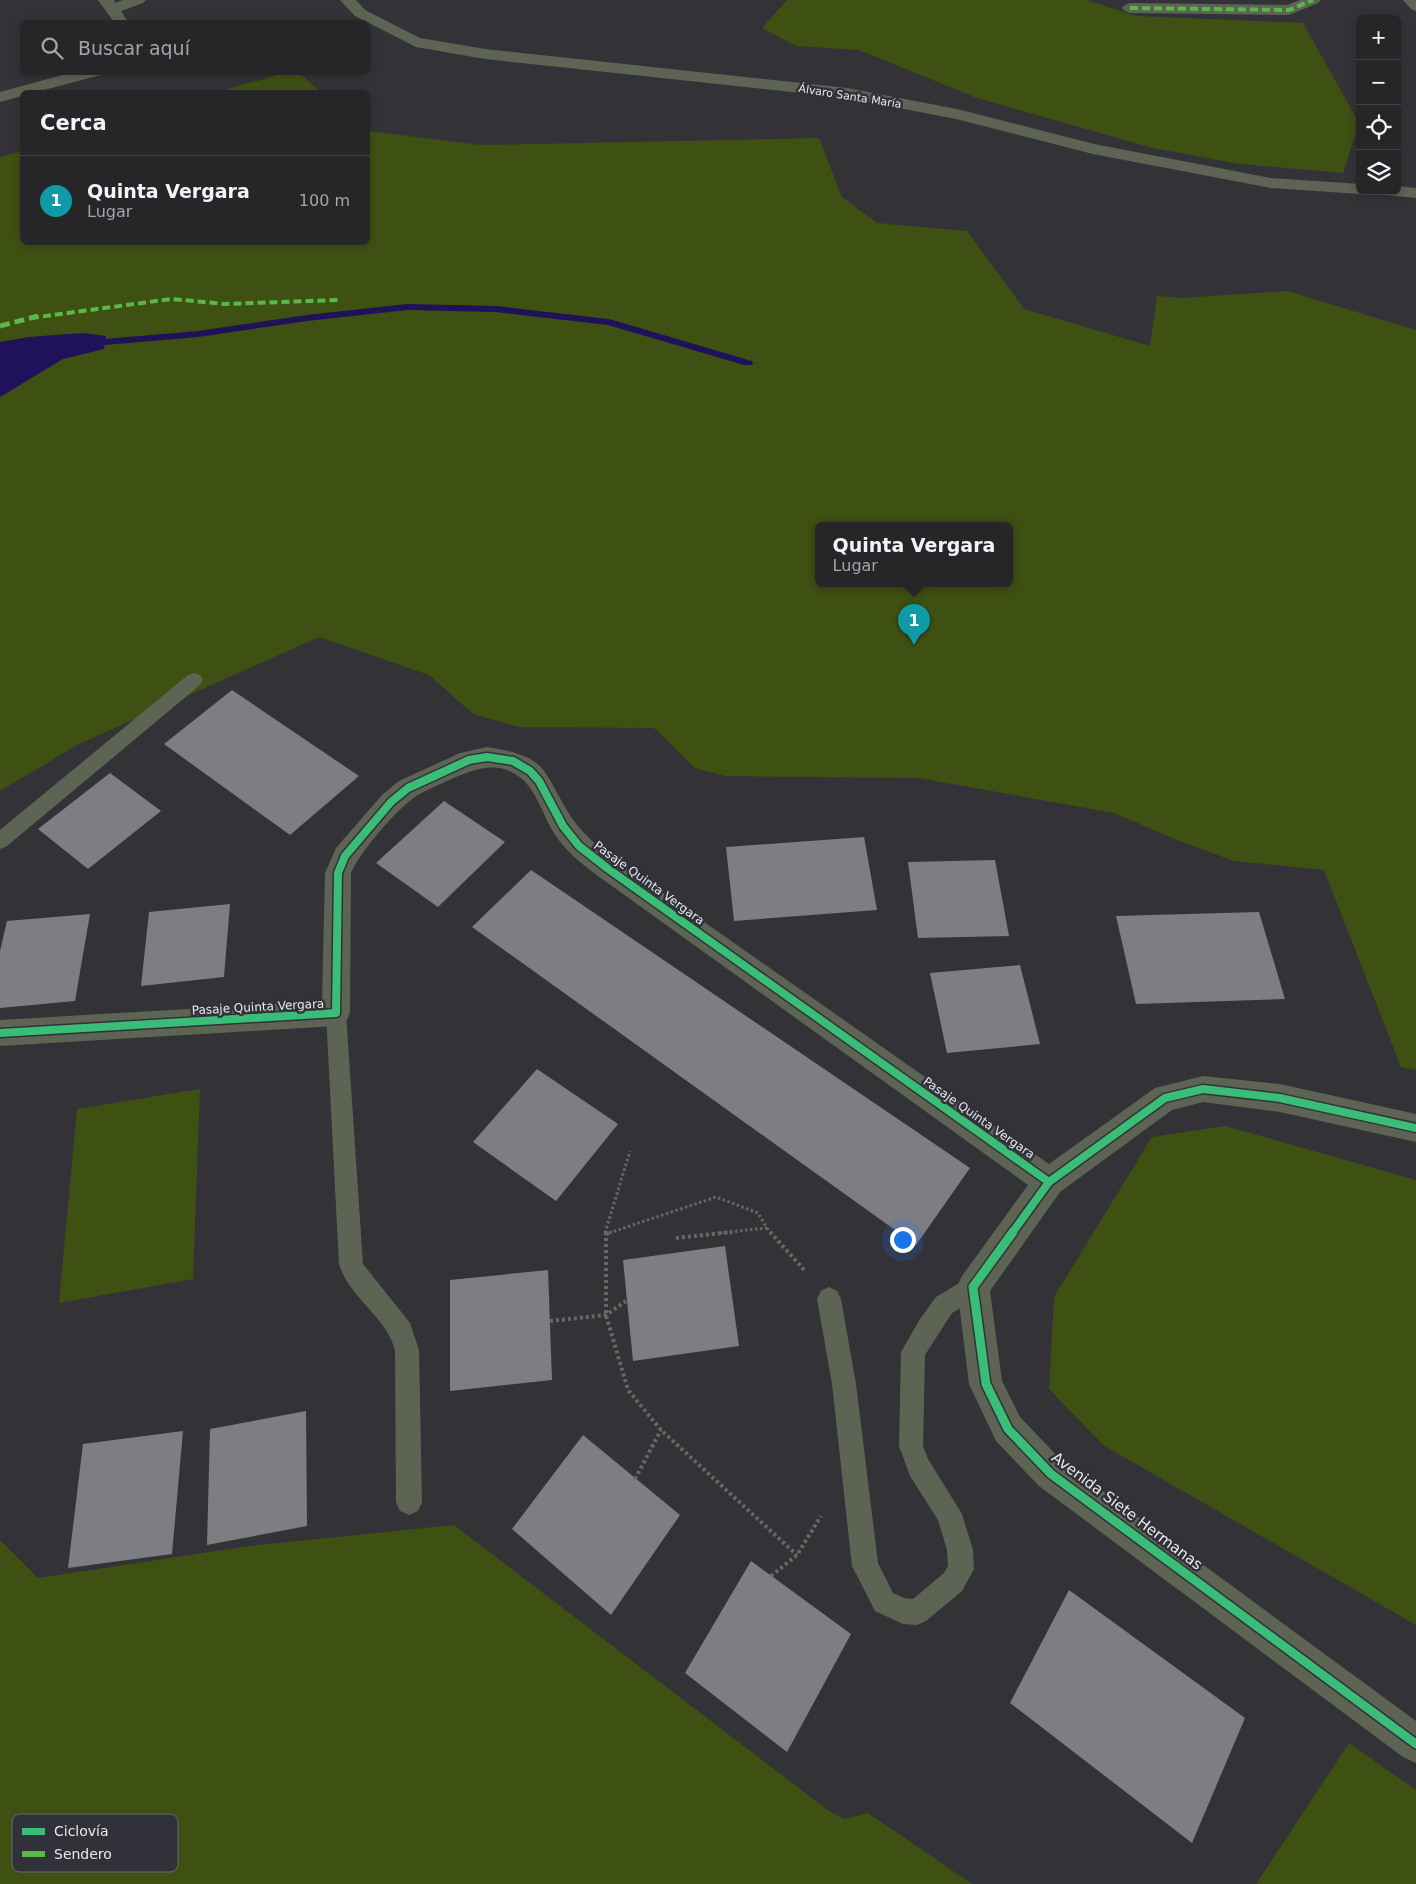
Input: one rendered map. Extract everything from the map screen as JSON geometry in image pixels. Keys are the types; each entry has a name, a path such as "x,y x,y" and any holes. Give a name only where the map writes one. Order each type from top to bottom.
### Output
{"street":[{"path":"120,20 109,4 138,0"},
{"name":"Álvaro Santa María","path":"348,0 360,13 416,42 485,54 847,93 957,114 1093,149 1261,181 1356,189"},
{"path":"1130,8 1289,10 1313,0"},
{"path":"1411,0 1416,6"},
{"path":"27,90 84,75"},
{"path":"0,97 20,92"},
{"path":"1401,192 1416,193"},
{"name":"Pasaje Quinta Vergara","path":"0,1033 336,1013 338,873 345,856 391,802 408,788 469,760 487,756 513,761 530,771 539,781 563,826 579,846 606,868 1049,1182"},
{"path":"974,1287 1049,1182 1164,1098 1203,1089 1280,1098 1416,1128"},
{"name":"Avenida Siete Hermanas","path":"974,1287 986,1384 1008,1429 1052,1474 1416,1744"}],"lane":[{"path":"0,841 194,680"},
{"path":"336,1013 351,1264 353,1271 402,1331 407,1350 409,1502"},
{"path":"829,1299 839,1352 865,1566 884,1602 903,1611 917,1612 953,1582 961,1568 960,1550 948,1514 919,1467 911,1446 913,1352 944,1305 974,1287"}],"path":[{"path":"630,1151 605,1234 606,1315 628,1390 661,1430 797,1555"},
{"path":"605,1234 716,1197 758,1213 767,1228 829,1299"},
{"path":"676,1238 767,1228"},
{"path":"550,1321 606,1315 626,1301"},
{"path":"635,1478 661,1430"},
{"path":"772,1576 797,1555 852,1464"}],"green space":[{"path":"787,0 1086,0 1136,16 1303,23 1356,118 1356,132 1343,173 1240,164 1153,148 977,98 859,50 796,46 762,28"},
{"path":"278,75 301,75 319,90 224,90"},
{"path":"370,131 481,145 819,138 842,197 877,223 967,231 1024,309 1150,346 1157,296 1181,298 1287,291 1416,330 1416,1070 1401,1067 1324,870 1234,861 1177,840 1114,813 919,778 725,776 695,768 654,728 519,727 473,714 429,675 319,637 79,744 0,791 0,157 20,152 20,245 370,245"},
{"path":"200,1089 193,1279 59,1303 77,1109"},
{"path":"1225,1126 1416,1180 1416,1625 1103,1445 1049,1389 1054,1297 1152,1137"},
{"path":"454,1525 829,1811 844,1819 868,1813 972,1884 0,1884 0,1540 38,1578 250,1546"},
{"path":"1349,1743 1416,1790 1416,1884 1256,1884"}],"shaded area":[{"path":"83,333 106,336 104,349 63,359 0,397 0,342 29,337"}],"building":[{"path":"232,690 359,776 290,835 164,744"},
{"path":"110,773 161,811 88,869 38,829"},
{"path":"444,801 505,842 438,907 376,863"},
{"path":"864,837 877,910 734,921 726,847"},
{"path":"995,860 1009,936 918,938 908,862"},
{"path":"531,870 970,1168 916,1245 472,927"},
{"path":"230,904 224,977 141,986 149,912"},
{"path":"1259,912 1285,999 1136,1004 1116,916"},
{"path":"90,914 75,1001 0,1008 0,951 7,921"},
{"path":"1020,965 1040,1044 947,1053 930,973"},
{"path":"537,1069 618,1124 556,1201 473,1142"},
{"path":"725,1246 739,1346 633,1361 623,1260"},
{"path":"548,1270 552,1380 450,1391 450,1280"},
{"path":"306,1411 307,1526 207,1545 210,1429"},
{"path":"183,1431 172,1554 68,1568 83,1444"},
{"path":"583,1435 680,1515 611,1615 512,1529"},
{"path":"751,1561 851,1634 787,1752 685,1673"},
{"path":"1069,1590 1245,1718 1192,1843 1010,1703"}],"waterway":[{"path":"88,346 105,342 198,334 307,318 407,307 496,309 609,322 748,363"}],"marked path":[{"path":"1130,8 1289,10 1313,0"},
{"path":"0,326 33,317 171,299 225,304 338,300"}],"cycle path":[{"path":"0,1033 336,1013 338,873 345,856 391,802 408,788 469,760 487,757 513,761 530,771 539,781 563,826 579,846 607,868 1049,1182"},
{"path":"1416,1128 1280,1098 1203,1089 1165,1098 1049,1182 973,1287 986,1384 1008,1429 1051,1474 1416,1744"}],"place":[{"name":"Quinta Vergara","path":"914,645"}]}
